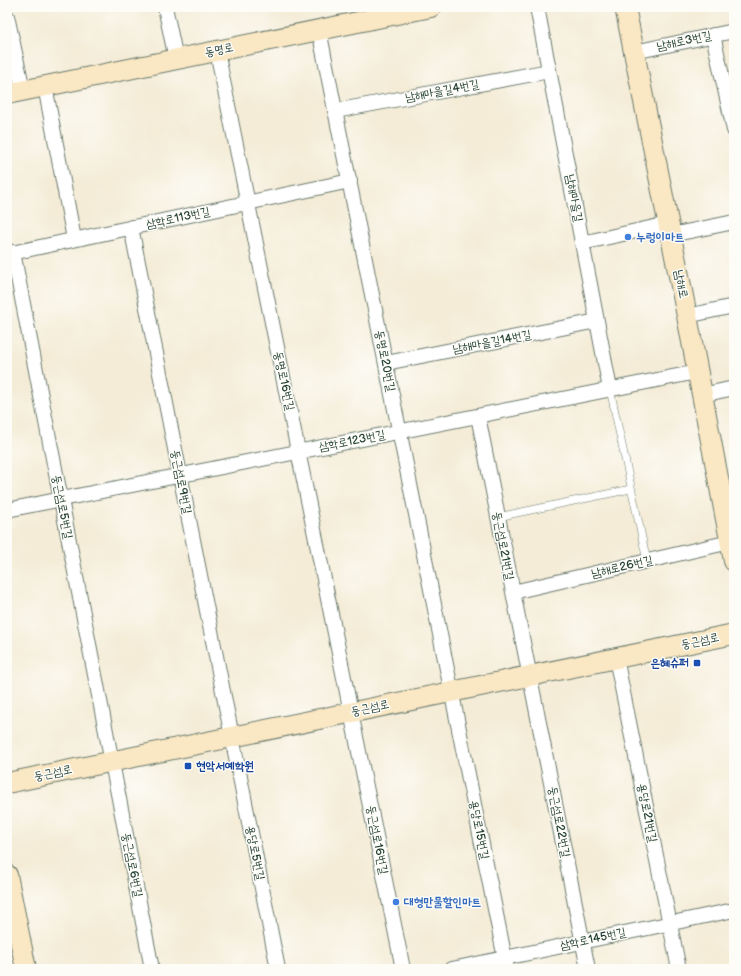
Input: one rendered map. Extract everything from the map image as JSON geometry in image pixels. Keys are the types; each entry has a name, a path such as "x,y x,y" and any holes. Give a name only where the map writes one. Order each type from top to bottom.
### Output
{"street":[{"path":"165,7 176,59"},
{"name":"동명로","path":"15,92 431,7"},
{"name":"남해마을길","path":"537,7 610,389"},
{"name":"남해로","path":"625,7 670,229 734,561"},
{"path":"7,16 15,92"},
{"name":"동명로20번길","path":"319,30 452,692"},
{"name":"남해로3번길","path":"634,52 734,31"},
{"path":"713,35 734,130"},
{"name":"동명로16번길","path":"217,51 351,712"},
{"name":"남해마을길4번길","path":"336,111 549,71"},
{"path":"45,86 74,239"},
{"name":"삼학로113번길","path":"10,253 350,182"},
{"path":"582,243 670,229 734,222"},
{"name":"둥근섬로9번길","path":"131,227 232,736"},
{"name":"둥근섬로5번길","path":"10,253 61,499 112,761"},
{"path":"687,316 734,306"},
{"name":"남해마을길14번길","path":"386,363 597,321"},
{"name":"삼학로123번길","path":"7,510 697,372"},
{"path":"702,395 734,388"},
{"name":"둥근섬로21번길","path":"478,416 530,675"},
{"name":"남해로26번길","path":"513,592 730,542"},
{"name":"둥근섬로","path":"7,783 734,634"},
{"name":"용당로21번길","path":"616,658 679,969"},
{"name":"둥근섬로22번길","path":"530,675 588,969"},
{"name":"용당로15번길","path":"452,692 506,963"},
{"name":"둥근섬로16번길","path":"351,712 403,969"},
{"name":"용당로5번길","path":"232,736 278,969"},
{"name":"둥근섬로6번길","path":"112,761 152,969"},
{"path":"7,875 26,969"},
{"name":"삼학로145번길","path":"452,969 506,963 583,942 734,910"}],"lane":[{"path":"610,389 646,561"},
{"path":"498,517 631,489"}],"place":[{"name":"누렁이마트","path":"628,237"},
{"name":"은혜슈퍼","path":"697,663"},
{"name":"현악서예학원","path":"188,766"},
{"name":"대형만물할인마트","path":"396,902"}]}
